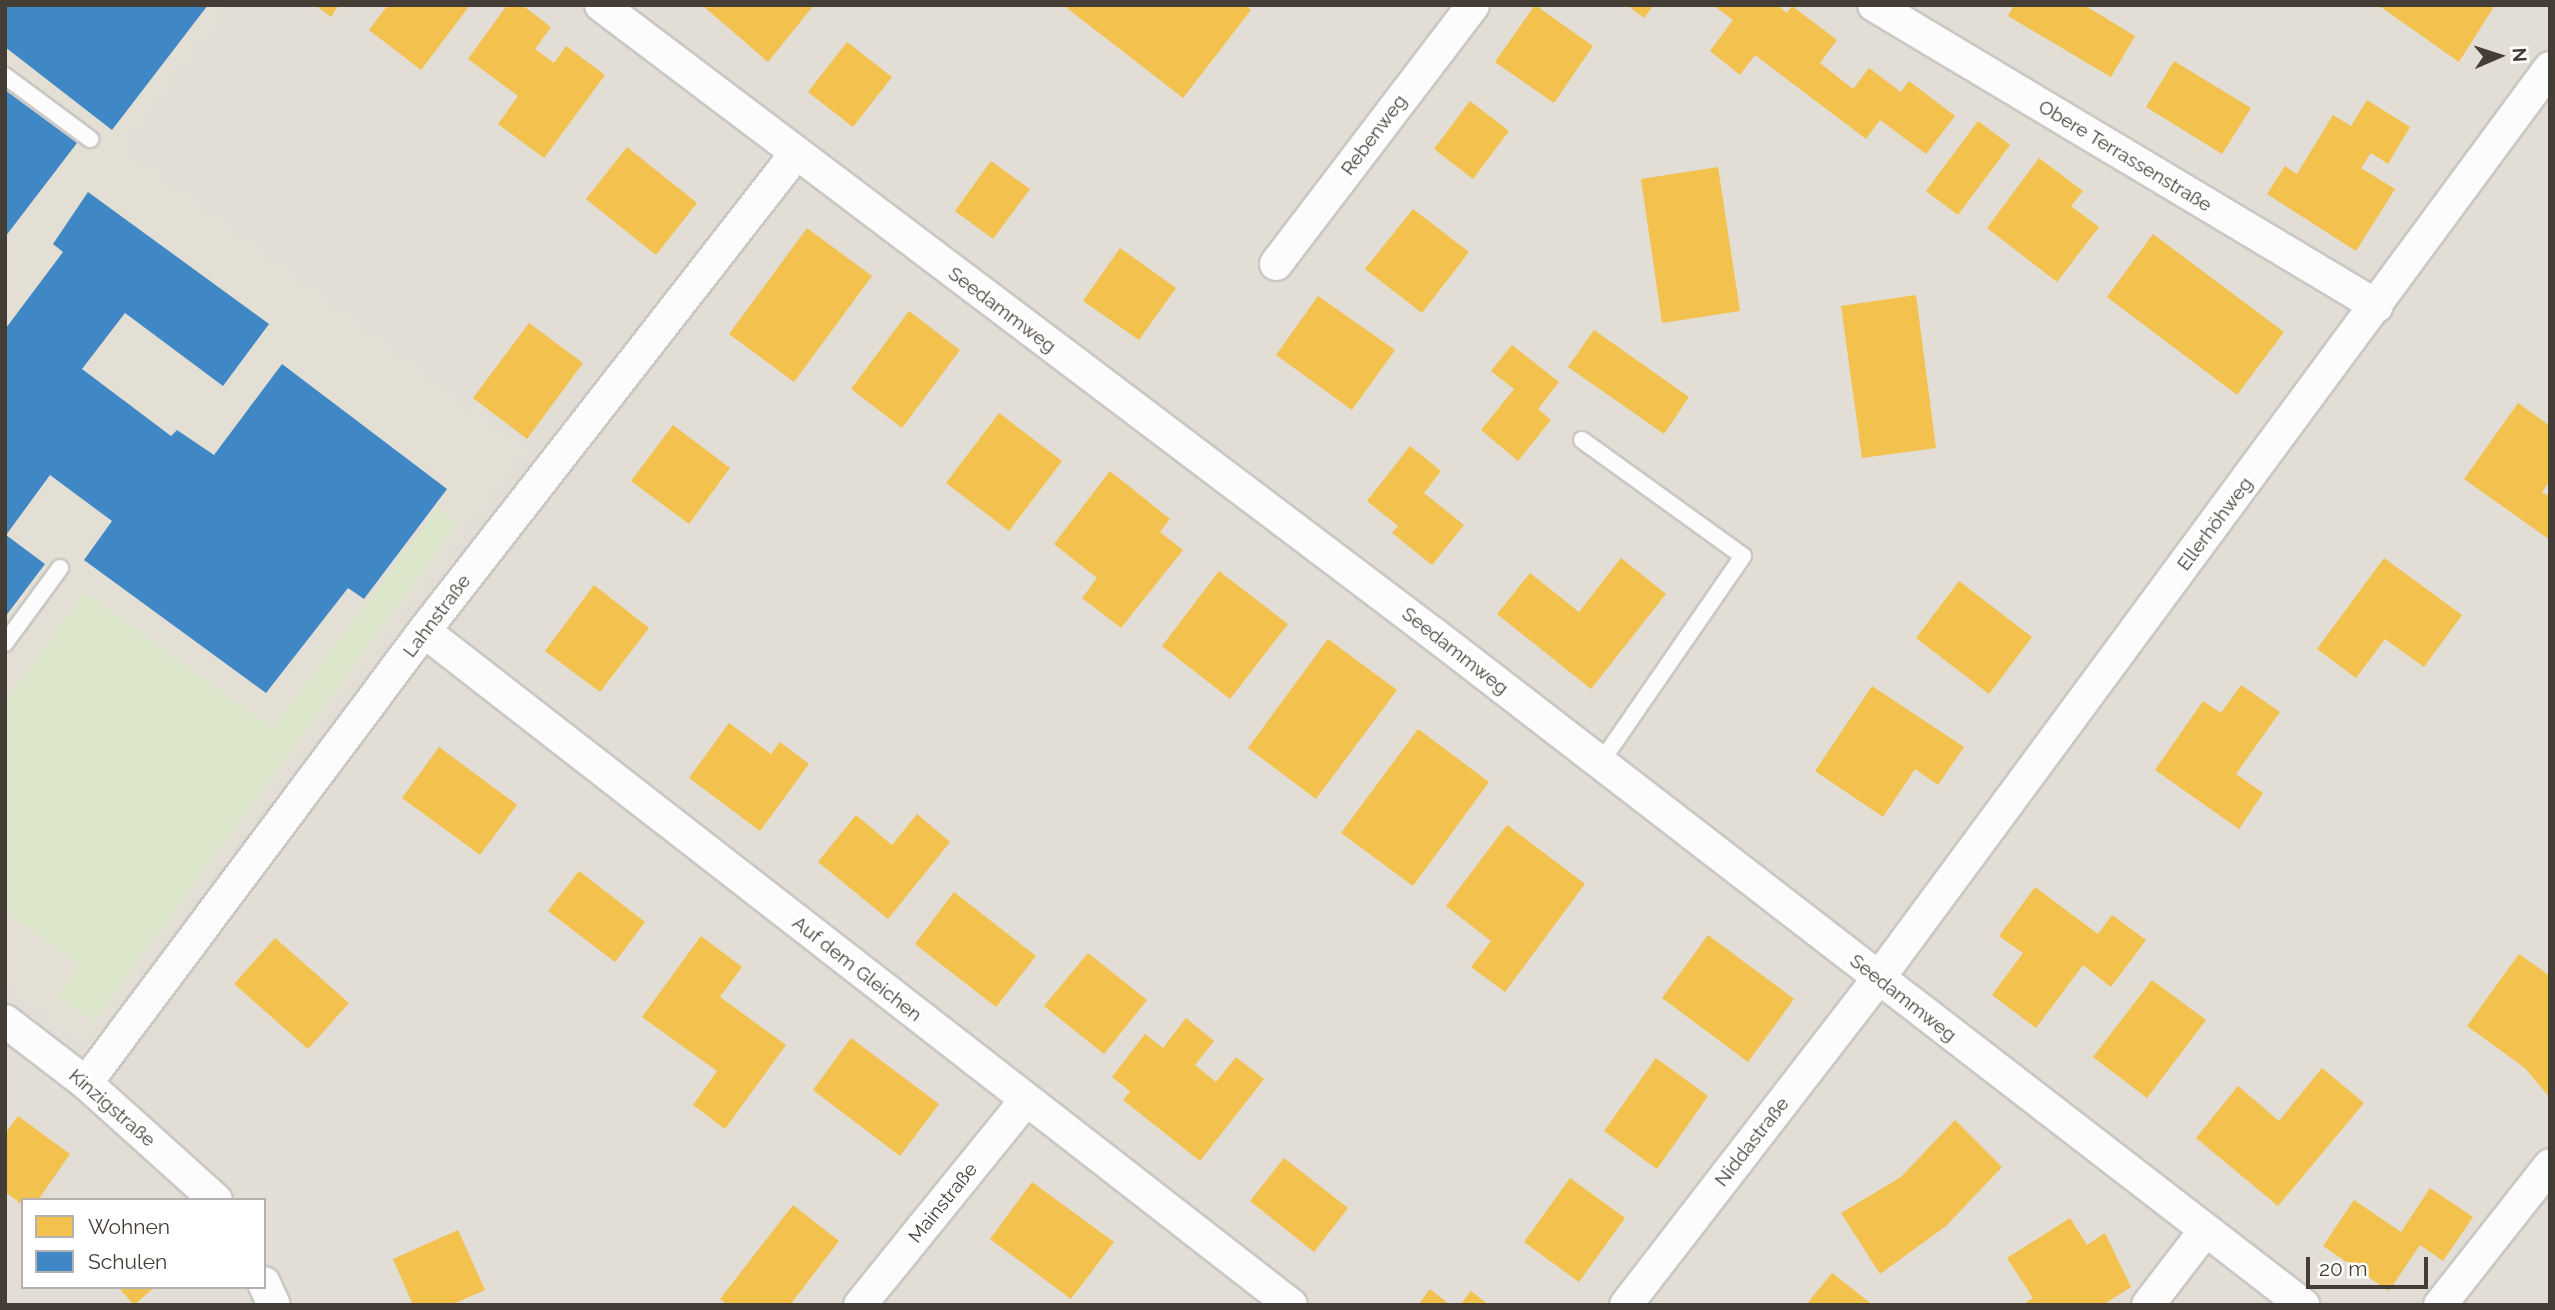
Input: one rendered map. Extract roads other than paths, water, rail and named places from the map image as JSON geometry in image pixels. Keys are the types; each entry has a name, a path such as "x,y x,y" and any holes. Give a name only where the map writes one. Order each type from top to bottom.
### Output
{"street":[{"name":"Seedammweg","path":"601,5 795,155 1600,763 2204,1232 2303,1305"},
{"name":"Rebenweg","path":"1276,264 1473,5"},
{"name":"Obere Terrassenstraße","path":"1874,5 2377,306"},
{"name":"Ellerhöhweg","path":"1878,979 2550,68"},
{"name":"Lahnstraße","path":"86,1083 424,631 795,155"},
{"name":"Auf dem Gleichen","path":"424,631 1291,1305"},
{"name":"Niddastraße","path":"1626,1305 1878,979"},
{"name":"Kinzigstraße","path":"5,1021 86,1083 214,1198"},
{"name":"Mainstraße","path":"860,1305 1026,1100"},
{"path":"2440,1305 2550,1165"},
{"path":"2148,1305 2204,1232"},
{"path":"266,1287 274,1305"}],"lane":[{"path":"5,76 90,139"},
{"path":"1582,440 1743,556 1600,763"},
{"path":"5,643 60,568"}]}
